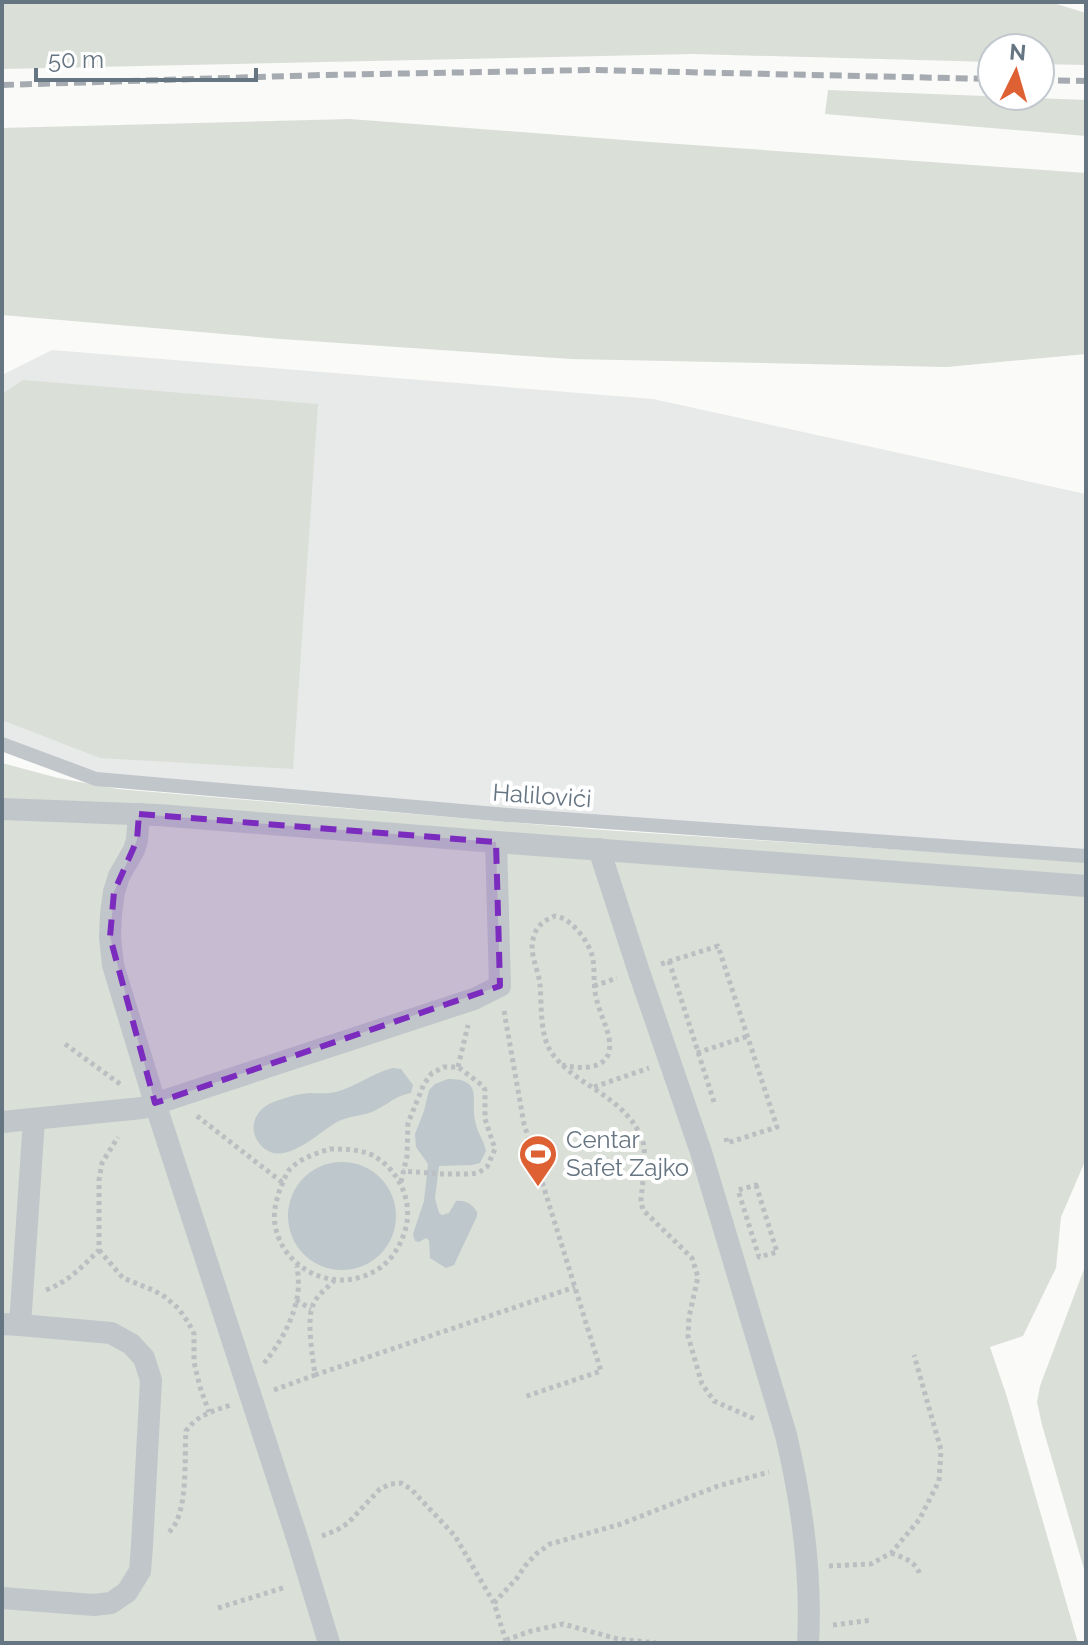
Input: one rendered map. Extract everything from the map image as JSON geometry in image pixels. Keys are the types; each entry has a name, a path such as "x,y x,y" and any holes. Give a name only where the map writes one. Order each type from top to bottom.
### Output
{"street":[{"path":"2,809 139,814 1086,886"},
{"path":"139,814 137,840 119,876 111,914 110,937 117,980 148,1106 248,1390 329,1643"},
{"path":"2,1122 148,1106 474,999 500,986 496,842"},
{"path":"599,849 701,1152 786,1435 794,1467 808,1567 808,1636"},
{"path":"2,1598 94,1605 111,1603 127,1592 140,1571 142,1546 151,1380 144,1358 131,1344 111,1333 11,1325 23,1295 34,1120"}],"lane":[{"name":"Halilovići","path":"2,744 96,779 521,816 1086,856"}],"path":[{"path":"562,1065 576,1068 602,1064 609,1044 595,993 590,950 570,921 555,916 540,924 531,951 539,982 545,1037 552,1054 562,1065 609,1098 642,1136 643,1210 692,1258 698,1277 688,1336 706,1392 714,1401 786,1435"},
{"path":"718,1113 669,961 718,946 777,1127 727,1143 722,1128"},
{"path":"500,986 524,1124 601,1371 524,1397"},
{"path":"458,1067 474,999"},
{"path":"698,1052 748,1036"},
{"path":"65,1044 148,1106 141,1122 115,1140 102,1163 99,1180 99,1250 118,1274 165,1297 188,1322 194,1334 194,1362 209,1412"},
{"path":"400,1183 403,1171 407,1156 408,1123 417,1097 432,1073 444,1067 458,1067 485,1090 485,1119 494,1145 494,1153 487,1167 478,1173 403,1171"},
{"path":"182,1096 193,1113 283,1183"},
{"path":"330,1149 351,1149 371,1155 388,1167 400,1183 407,1202 408,1223 402,1242 391,1260 374,1272 355,1279 335,1281 314,1275 297,1265 283,1247 275,1226 275,1203 290,1168 310,1156 330,1149"},
{"path":"756,1185 777,1252 759,1257 738,1190 756,1185"},
{"path":"23,1295 35,1294 63,1283 99,1250"},
{"path":"248,1390 285,1331 299,1289 297,1265"},
{"path":"315,1375 311,1309 318,1297 335,1281"},
{"path":"142,1546 173,1529 180,1515 186,1431 193,1421 248,1390 315,1375 575,1287"},
{"path":"296,1300 311,1309"},
{"path":"808,1567 871,1564 891,1553 919,1520 939,1481 941,1450 914,1355"},
{"path":"494,1603 536,1554 550,1544 621,1524 718,1486 794,1467"},
{"path":"299,1544 337,1530 348,1523 380,1489 401,1483 411,1489 455,1536 494,1603 506,1642 531,1631 563,1624 618,1639 656,1643"},
{"path":"891,1553 917,1566 920,1575"},
{"path":"218,1608 310,1580"},
{"path":"808,1636 872,1620"}],"highlighted area":[{"path":"139,814 496,842 500,986 155,1103 110,937 114,892 137,840"}],"shaded area":[{"path":"2,2 1050,2 1086,13 1086,65 1056,64 1056,32 976,32 976,62 693,54 2,69"},
{"path":"828,90 976,96 976,112 1056,112 1056,99 1086,100 1086,136 825,114"},
{"path":"350,119 1086,173 1086,354 947,367 571,359 281,339 2,315 2,128"},
{"path":"52,350 653,399 1086,494 1086,856 96,779 2,744 2,375"},
{"path":"23,380 318,404 293,769 100,758 2,720 2,394"},
{"name":"Centar Safet Zajko","path":"2,763 118,789 603,830 1086,862 1086,1159 1061,1217 1056,1268 1023,1336 990,1347 1078,1643 2,1643"},
{"path":"393,1068 401,1069 413,1085 411,1093 372,1112 337,1122 308,1142 286,1152 275,1153 257,1140 255,1119 269,1104 300,1094 336,1092"},
{"path":"448,1079 471,1086 476,1124 486,1151 480,1163 439,1166 435,1198 439,1213 449,1213 456,1201 468,1203 477,1212 454,1265 446,1268 430,1258 429,1240 415,1241 413,1234 424,1201 428,1164 416,1147 415,1134 429,1090"},
{"path":"342,1162 363,1166 380,1178 392,1195 396,1216 392,1237 380,1254 363,1266 342,1270 321,1266 304,1254 292,1237 288,1216 292,1195 304,1178 321,1166"},
{"path":"1086,1264 1086,1576 1037,1402 1040,1386"}],"railway":[{"path":"2,85 592,70 976,79"},
{"path":"1056,80 1086,81"}],"place":[{"name":"Centar Safet Zajko","path":"538,1188"}]}
